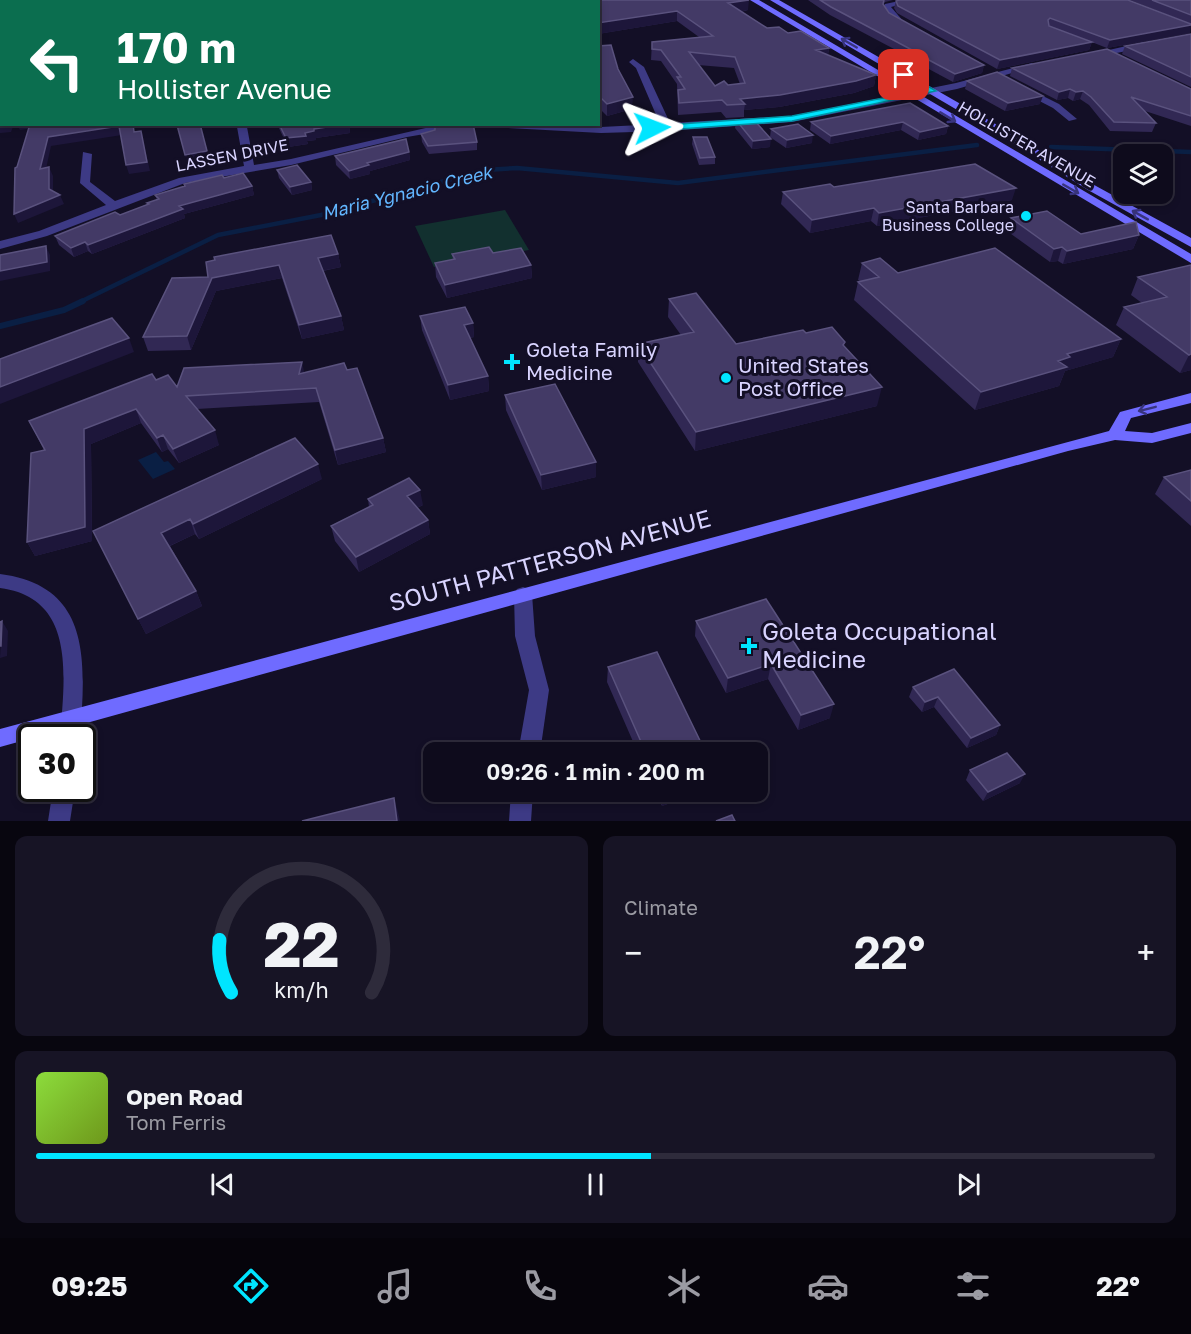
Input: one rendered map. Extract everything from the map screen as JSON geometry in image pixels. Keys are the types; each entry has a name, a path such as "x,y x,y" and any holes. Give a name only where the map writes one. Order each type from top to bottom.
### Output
{"main road":[{"name":"HOLLISTER AVENUE","path":"754,0 1191,259"},
{"name":"HOLLISTER AVENUE","path":"774,0 1009,136 1092,188 1191,243"},
{"path":"1115,435 1125,415 1191,398"},
{"name":"SOUTH PATTERSON AVENUE","path":"84,724 523,594 1115,435 1152,438 1191,428"},
{"name":"SOUTH PATTERSON AVENUE","path":"0,738 18,735"}],"street":[{"path":"909,28 883,10 894,4 913,0"},
{"path":"1083,56 1159,42"},
{"path":"1094,47 1119,58"},
{"path":"633,63 640,67 667,128"},
{"path":"538,126 601,130 792,119 932,91 1037,65"},
{"path":"987,69 1006,80"},
{"path":"1016,86 1056,106 1072,119"},
{"name":"LASSEN DRIVE","path":"0,245 33,236 197,176 289,162 393,130 455,126"},
{"path":"242,127 249,167"},
{"path":"87,153 85,183 114,206"},
{"path":"0,581 30,588 48,600 68,628 72,673 71,724"},
{"path":"523,594 525,636 539,690 531,742"},
{"path":"59,821 62,802"},
{"path":"520,821 521,802"}],"green space":[{"path":"505,210 529,250 434,267 415,226"}],"water":[{"path":"156,452 164,462 168,461 175,469 153,479 138,460"}],"building":[{"path":"600,0 749,0 728,3 767,28 779,27 788,33 801,31 829,48 816,50 876,75 780,95 740,99 745,104 727,105 722,100 679,103 678,90 685,89 677,77 681,77 661,50 652,49 652,42 713,36 677,11 600,23","holes":["689,52 735,57 745,83 728,85 724,81 715,86"]},
{"path":"820,0 884,0 883,4 889,13 984,65 955,74"},
{"path":"1128,0 1191,25 1110,40 1050,18 1049,26 1092,42 1000,60 898,6 896,1"},
{"path":"1152,0 1191,0 1191,15"},
{"path":"1191,34 1191,77 1125,46"},
{"path":"611,45 618,69 633,97 607,104 600,97 600,46"},
{"path":"1107,49 1191,89 1191,116 1131,97 1156,123 1114,122 1083,91 1076,92 1070,89 1059,92 1012,68"},
{"path":"997,72 1043,96 1008,103 967,81"},
{"path":"910,103 948,126 920,132 903,122 831,136 811,122"},
{"path":"753,119 771,139 753,141 736,120"},
{"path":"798,124 813,135 787,140 771,129"},
{"path":"29,126 119,126 48,137 40,169 49,167 49,189 60,195 14,214 15,168"},
{"path":"119,126 133,126 134,132 141,131 147,162 126,165"},
{"path":"177,126 201,126 207,151 185,155"},
{"path":"280,126 333,126 314,129 314,131 305,133 306,136 286,138"},
{"path":"435,126 473,126 477,142 428,146 421,134 435,130"},
{"path":"693,137 707,137 715,157 700,158"},
{"path":"406,139 409,152 367,163 369,165 349,171 335,156"},
{"path":"975,164 1016,188 879,213 874,208 812,220 783,192 830,184 834,187"},
{"path":"297,165 311,182 290,187 277,170"},
{"path":"243,173 252,186 179,206 183,209 88,245 85,242 71,248 55,236 115,212 120,215 149,204 147,203 159,199 155,195 185,186 184,184 222,175 224,178"},
{"path":"1047,211 1081,234 1136,222 1139,235 1067,251 1062,247 1054,249 1011,218"},
{"path":"331,235 338,254 318,258 341,316 299,325 279,265 212,278 187,336 143,337 172,278 208,277 206,262 215,260 214,257"},
{"path":"46,246 47,262 0,271 0,255"},
{"path":"489,247 493,253 521,248 531,265 445,285 435,263 455,259 452,254"},
{"path":"995,248 1121,339 1067,354 1070,357 1058,361 1067,367 981,392 858,282 879,277 862,263 880,258 898,273"},
{"path":"1191,265 1191,354 1189,355 1124,307 1167,297 1138,277"},
{"name":"United States Post Office","path":"696,293 736,344 803,330 806,333 832,327 845,342 843,345 882,387 696,432 638,344 694,332 669,299"},
{"path":"465,307 473,323 464,325 488,376 448,385 420,316"},
{"path":"112,318 129,338 0,387 0,359"},
{"path":"302,362 299,374 344,363 347,370 357,368 383,438 335,450 316,388 186,396 215,430 173,449 163,435 157,438 136,409 84,429 85,527 27,542 31,453 45,450 29,421 152,374 156,380 168,375 177,387 184,368"},
{"path":"555,384 596,462 541,475 505,395"},
{"path":"295,438 318,464 193,524 190,519 161,533 196,591 138,619 93,531"},
{"path":"1191,470 1191,501 1164,477"},
{"path":"409,478 420,490 407,496 428,520 356,557 331,526 373,505 368,499"},
{"path":"766,599 834,704 801,715 771,664 728,678 696,621"},
{"path":"2,621 1,646 0,646 0,622"},
{"path":"657,652 701,742 641,742 608,667"},
{"path":"954,669 1000,725 971,738 938,697 925,702 913,687"},
{"path":"1007,753 1025,774 988,792 970,770"},
{"path":"394,798 397,821 302,821"},
{"path":"732,815 735,821 716,821"}],"waterway":[{"name":"Maria Ygnacio Creek","path":"80,302 218,235 321,215 485,170 517,168 678,183 977,145"},
{"name":"Maria Ygnacio Creek","path":"1051,147 1191,152"},
{"name":"Maria Ygnacio Creek","path":"0,326 64,310 83,301"}],"place":[{"name":"Santa Barbara Business College","path":"1026,216"},
{"name":"Goleta Family Medicine","path":"512,362"},
{"name":"United States Post Office","path":"726,378"},
{"name":"Goleta Occupational Medicine","path":"749,646"}],"route":[{"path":"652,128 792,119 932,91 904,75"}]}
